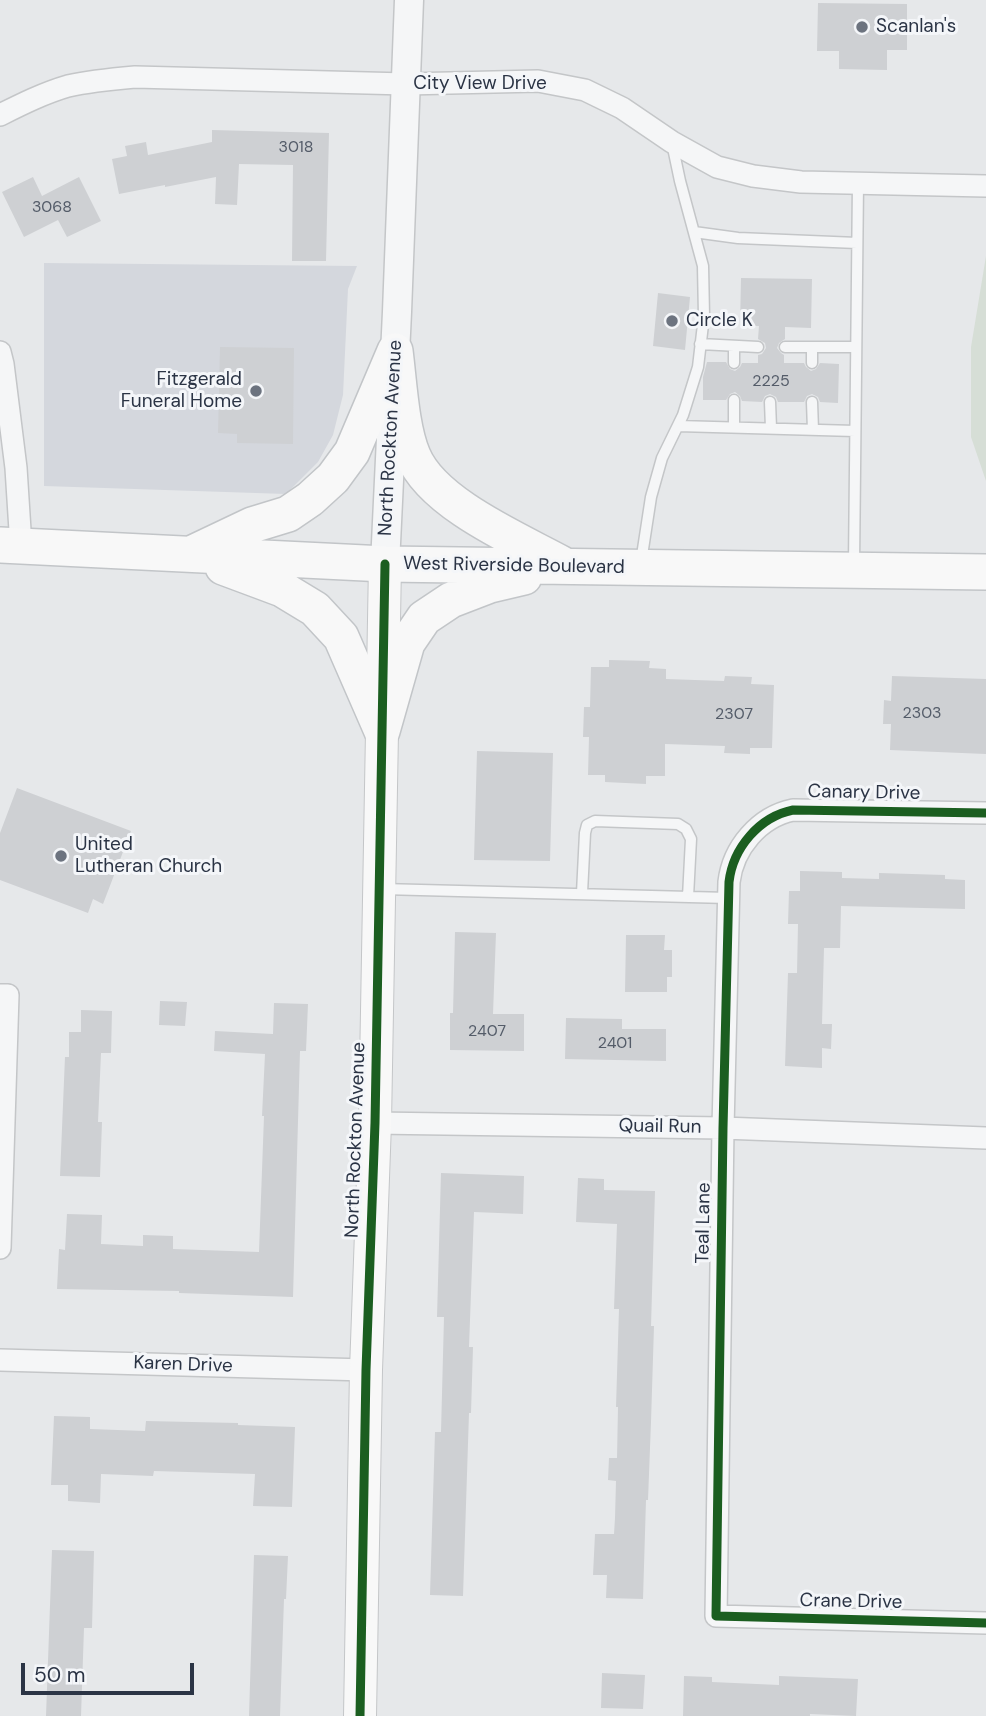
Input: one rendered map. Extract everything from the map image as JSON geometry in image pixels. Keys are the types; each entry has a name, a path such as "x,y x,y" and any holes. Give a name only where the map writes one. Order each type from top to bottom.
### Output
{"main road":[{"path":"190,554 252,525 288,514 333,478 352,452 395,351"},
{"path":"395,351 407,438 414,459 433,486 459,508 568,567"},
{"name":"West Riverside Boulevard","path":"11,546 385,564 986,572"},
{"path":"190,554 282,589 315,609 341,638 382,731"},
{"name":"North Rockton Avenue","path":"359,1716 366,1370 375,1123 385,564"},
{"path":"382,731 407,643 424,618 451,600 490,585 568,567"}],"street":[{"name":"North Rockton Avenue","path":"385,564 407,84 408,0"},
{"name":"City View Drive","path":"0,115 66,87 114,78 179,77 407,84 538,81 585,90 622,108 672,142 718,167 753,176 801,182 986,186"},
{"path":"0,352 16,468 11,546"},
{"name":"Canary Drive","path":"750,836 771,818 793,810 986,813"},
{"name":"Teal Lane","path":"716,1616 728,898 733,863 750,836"},
{"path":"0,1248 4,995"},
{"name":"Quail Run","path":"375,1123 723,1128 986,1139"},
{"name":"Karen Drive","path":"0,1360 366,1370"},
{"name":"Crane Drive","path":"716,1616 986,1623"}],"lane":[{"path":"640,568 651,497 662,458 683,415 698,367 704,316 703,266 672,142"},
{"path":"854,571 858,183"},
{"path":"694,232 738,238 857,243"},
{"path":"700,344 758,347"},
{"path":"733,346 734,363"},
{"path":"785,347 856,347"},
{"path":"812,348 812,363"},
{"path":"734,400 734,427"},
{"path":"770,402 771,428"},
{"path":"812,402 813,430"},
{"path":"678,426 855,431"},
{"path":"582,893 584,833 587,825 595,821 678,824 686,829 691,839 688,897"},
{"path":"379,888 728,898"}],"shaded area":[{"path":"986,256 986,481 971,437 971,347"},
{"path":"44,263 357,266 348,289 343,395 333,435 318,462 286,494 44,486"}],"building":[{"name":"Scanlan's","path":"818,3 907,4 907,50 887,50 887,70 839,69 839,51 817,51"},
{"path":"212,130 329,133 326,261 292,261 293,165 239,164 237,205 215,204 216,177 119,194 112,159 127,156 125,146 146,142 148,155 212,142"},
{"path":"33,177 42,196 79,177 101,221 67,237 58,220 24,237 2,192"},
{"name":"Circle K","path":"741,278 812,279 811,328 785,327 785,339 777,348 784,355 784,363 804,363 811,371 820,363 839,364 838,403 820,402 818,397 812,394 807,396 804,402 778,402 776,397 770,394 765,396 762,402 742,401 735,392 726,400 703,400 703,377 707,362 726,362 730,369 735,371 742,363 758,363 758,355 766,348 765,343 758,339 759,326 740,326"},
{"name":"Circle K","path":"658,293 690,297 685,350 653,346"},
{"name":"Fitzgerald Funeral Home","path":"220,347 294,348 293,444 237,443 237,434 218,433"},
{"path":"609,660 650,661 649,668 666,669 666,679 724,681 725,676 752,677 751,684 774,685 772,748 750,748 750,754 724,753 725,746 665,744 665,776 646,776 646,784 605,782 605,775 588,775 589,737 583,737 584,707 590,707 591,667 609,667"},
{"path":"892,676 986,679 986,754 890,750 891,724 883,724 884,700 891,701"},
{"path":"477,751 553,753 550,861 474,860"},
{"name":"United Lutheran Church","path":"17,788 131,831 103,904 93,899 88,913 0,880 0,833"},
{"path":"800,871 842,872 842,878 879,879 879,873 945,875 945,879 965,880 965,909 841,906 840,948 824,948 822,1024 832,1024 831,1049 822,1048 822,1068 785,1066 788,973 797,973 798,924 788,924 789,891 800,891"},
{"path":"455,932 496,933 493,1014 524,1014 524,1051 450,1050"},
{"path":"626,935 665,935 664,950 672,950 672,977 667,977 667,992 625,992"},
{"path":"160,1001 187,1002 185,1026 159,1025"},
{"path":"274,1003 308,1004 306,1051 300,1051 293,1297 179,1291 57,1289 59,1249 65,1250 67,1214 102,1215 101,1244 143,1246 143,1235 173,1236 173,1249 259,1252 265,1054 214,1051 215,1031 273,1034"},
{"path":"81,1010 112,1011 111,1053 101,1053 98,1122 102,1122 100,1177 60,1176 65,1057 69,1057 69,1032 81,1032"},
{"path":"566,1018 622,1019 622,1029 666,1029 666,1061 565,1059"},
{"path":"441,1173 524,1176 523,1214 474,1212 469,1347 473,1347 463,1596 430,1595 435,1432 441,1432 444,1317 437,1317"},
{"path":"578,1178 604,1179 604,1190 655,1191 651,1326 654,1326 643,1599 606,1598 607,1575 593,1575 595,1534 614,1534 616,1481 608,1480 609,1458 617,1458 619,1309 614,1309 617,1224 576,1222"},
{"path":"54,1416 90,1417 90,1429 145,1431 146,1421 295,1427 292,1507 253,1506 255,1474 154,1471 153,1476 101,1474 100,1503 68,1501 68,1485 51,1485"},
{"path":"52,1550 94,1551 92,1628 84,1628 81,1716 46,1716"},
{"path":"254,1555 288,1556 280,1716 249,1716"},
{"path":"602,1673 645,1675 643,1709 601,1708"},
{"path":"684,1676 712,1677 712,1682 779,1685 779,1676 858,1679 856,1716 683,1716"}],"cycle path":[{"path":"360,1716 366,1370 375,1123 385,564"},
{"path":"986,813 793,810 769,819 759,827 736,857 729,882 716,1616 986,1623"}],"place":[{"name":"Scanlan's","path":"862,27"},
{"name":"Circle K","path":"672,321"},
{"name":"Fitzgerald Funeral Home","path":"256,391"},
{"name":"United Lutheran Church","path":"61,856"}]}
